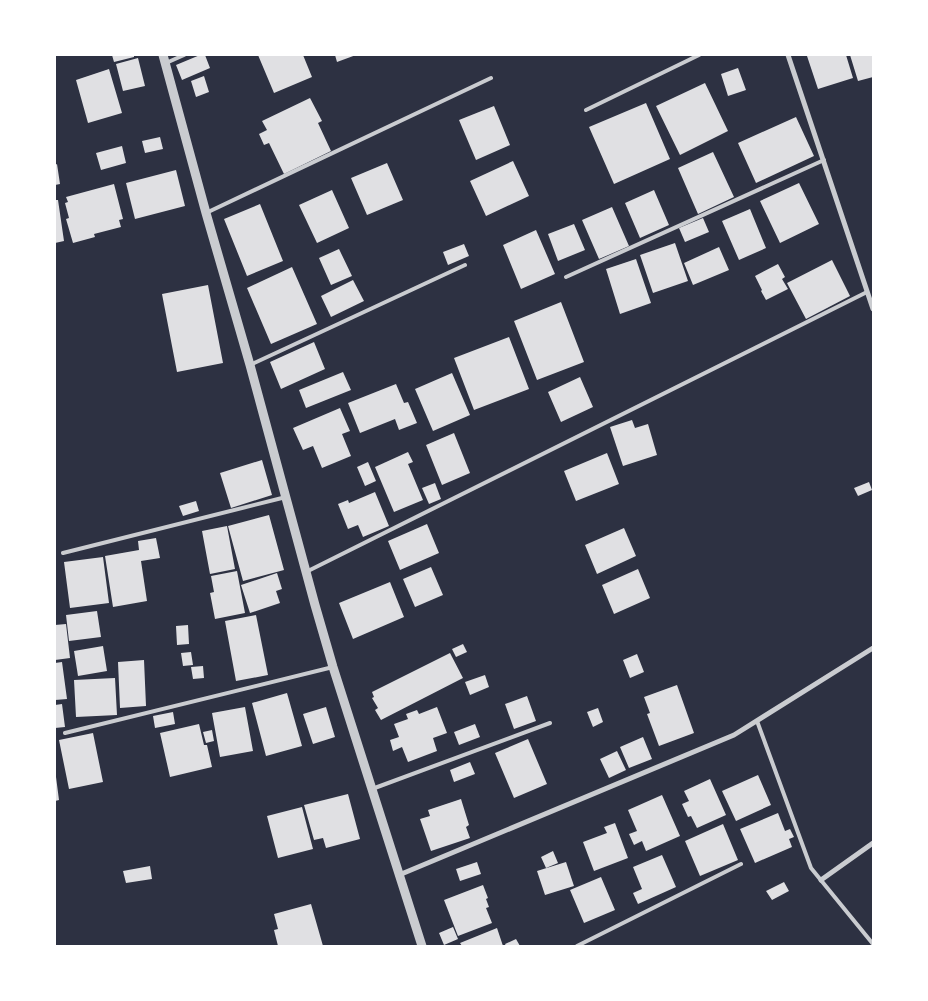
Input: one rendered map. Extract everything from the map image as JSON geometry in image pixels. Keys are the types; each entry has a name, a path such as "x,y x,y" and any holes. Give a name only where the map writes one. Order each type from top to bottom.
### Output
{"street":[{"path":"788,55 873,309"},
{"path":"164,59 333,667 422,946"},
{"path":"399,875 734,735 873,648"},
{"path":"821,880 873,843"}],"lane":[{"path":"164,59 184,55"},
{"path":"586,110 699,55"},
{"path":"206,213 491,78"},
{"path":"566,278 824,160"},
{"path":"250,365 465,265"},
{"path":"306,572 868,292"},
{"path":"63,553 286,497"},
{"path":"65,733 333,667"},
{"path":"757,721 811,868 873,944"},
{"path":"372,788 550,723"},
{"path":"578,946 741,864"}],"building":[{"path":"112,55 134,55 134,57 114,62"},
{"path":"200,55 205,55 210,68 182,80 176,65"},
{"path":"258,55 303,55 312,77 274,93"},
{"path":"335,55 356,55 337,62"},
{"path":"846,55 853,78 818,89 807,56"},
{"path":"850,55 873,55 873,77 858,81"},
{"path":"138,58 145,86 123,91 116,64"},
{"path":"738,68 746,90 728,96 721,74"},
{"path":"109,69 122,113 88,123 76,80"},
{"path":"204,76 209,92 196,97 191,81"},
{"path":"705,83 728,131 680,155 656,106"},
{"path":"310,98 322,121 318,123 331,151 284,174 269,143 264,145 259,134 267,130 262,121"},
{"path":"646,103 670,159 614,184 589,127"},
{"path":"494,106 510,145 476,160 459,120"},
{"path":"796,117 814,156 756,183 738,143"},
{"path":"160,137 163,149 145,153 142,141"},
{"path":"122,146 126,163 101,170 96,153"},
{"path":"713,152 734,197 698,214 678,168"},
{"path":"513,161 529,196 486,216 470,181"},
{"path":"387,163 403,200 367,215 351,178"},
{"path":"57,164 60,184 55,185 55,165"},
{"path":"176,170 185,206 135,219 126,183"},
{"path":"799,183 819,224 780,243 760,201"},
{"path":"114,184 123,219 119,220 121,227 94,234 95,237 73,243 66,219 69,218 65,203 68,202 66,197"},
{"path":"332,190 349,228 317,243 299,205"},
{"path":"654,190 669,225 640,238 625,203"},
{"path":"55,200 58,200 64,241 55,243"},
{"path":"260,204 283,261 247,276 224,219"},
{"path":"612,207 629,246 599,259 582,220"},
{"path":"750,209 766,248 739,260 722,221"},
{"path":"703,218 709,232 685,242 679,228"},
{"path":"574,224 585,250 558,261 548,234"},
{"path":"536,230 555,274 521,289 503,245"},
{"path":"675,243 688,281 653,293 640,255"},
{"path":"464,244 469,256 448,265 443,252"},
{"path":"719,247 729,270 693,285 684,263"},
{"path":"339,249 352,276 331,285 319,258"},
{"path":"636,259 651,303 620,314 606,269"},
{"path":"832,260 850,296 806,319 787,283"},
{"path":"778,264 785,277 782,279 788,289 766,300 755,276"},
{"path":"292,267 317,324 271,344 247,288"},
{"path":"353,280 364,301 331,317 321,296"},
{"path":"208,285 223,363 177,372 162,294"},
{"path":"561,302 584,362 537,380 514,321"},
{"path":"509,337 529,389 474,410 454,358"},
{"path":"314,342 325,369 281,389 270,362"},
{"path":"343,372 351,390 306,408 299,390"},
{"path":"452,373 470,415 433,431 415,389"},
{"path":"580,377 593,407 561,422 548,392"},
{"path":"396,384 404,403 408,402 417,423 399,430 395,419 360,433 348,403"},
{"path":"340,408 350,431 342,434 351,456 322,468 313,446 303,450 293,428"},
{"path":"632,420 635,428 648,424 657,455 623,466 610,427"},
{"path":"454,433 470,473 442,485 426,445"},
{"path":"408,452 413,462 408,464 423,500 394,512 375,467"},
{"path":"607,453 619,484 576,501 564,471"},
{"path":"262,460 272,495 231,508 220,473"},
{"path":"368,462 376,481 365,486 357,467"},
{"path":"869,482 872,490 858,496 854,488"},
{"path":"435,483 441,499 429,504 422,488"},
{"path":"375,492 389,526 363,537 358,525 348,529 338,504 348,500 349,503"},
{"path":"196,501 199,511 183,516 179,506"},
{"path":"269,515 284,570 243,581 228,526"},
{"path":"427,524 439,553 400,570 388,541"},
{"path":"227,526 235,569 210,574 202,531"},
{"path":"624,528 636,556 597,574 585,545"},
{"path":"156,538 160,558 141,561 147,601 113,607 105,556 139,550 138,541"},
{"path":"103,557 109,603 70,608 64,562"},
{"path":"431,567 443,595 415,607 403,579"},
{"path":"638,569 650,598 614,614 602,585"},
{"path":"237,571 245,613 215,619 210,593 214,592 211,576"},
{"path":"277,573 282,589 276,591 280,603 250,613 241,585"},
{"path":"390,582 404,617 353,639 339,603"},
{"path":"97,611 101,637 69,641 66,615"},
{"path":"256,615 268,675 236,681 225,621"},
{"path":"66,624 70,658 55,660 55,625"},
{"path":"188,625 189,644 177,645 176,626"},
{"path":"463,644 467,652 456,657 452,649"},
{"path":"103,646 107,671 78,676 74,651"},
{"path":"191,652 193,665 183,666 181,653"},
{"path":"450,653 463,678 381,720 375,710 378,708 372,698 374,697 372,692"},
{"path":"637,654 644,672 630,678 623,660"},
{"path":"144,660 146,706 120,708 118,662"},
{"path":"62,662 67,699 55,700 55,663"},
{"path":"203,666 204,678 193,679 191,667"},
{"path":"485,675 489,687 470,695 465,682"},
{"path":"115,678 117,715 76,717 74,680"},
{"path":"677,685 694,733 659,746 647,714 650,713 644,697"},
{"path":"287,693 302,746 266,756 252,703"},
{"path":"527,696 536,721 514,729 505,704"},
{"path":"62,704 65,727 55,728 55,705"},
{"path":"245,707 253,751 220,757 212,713"},
{"path":"326,707 335,737 313,744 303,714"},
{"path":"437,707 447,733 433,738 437,751 408,762 402,747 393,751 390,740 399,737 394,724 408,719 406,714 417,710 419,714"},
{"path":"598,708 603,722 593,727 587,712"},
{"path":"173,712 175,724 155,728 153,716"},
{"path":"199,724 204,745 207,745 212,767 170,777 160,733"},
{"path":"475,724 480,737 459,745 454,732"},
{"path":"212,730 214,741 206,743 203,732"},
{"path":"93,733 103,782 69,789 59,740"},
{"path":"643,737 652,759 629,768 620,747"},
{"path":"528,739 547,784 514,798 495,753"},
{"path":"617,751 626,770 609,778 600,759"},
{"path":"470,762 475,774 454,782 450,770"},
{"path":"758,775 771,805 736,821 722,791"},
{"path":"55,778 59,800 55,801"},
{"path":"710,779 726,815 697,828 691,816 688,817 682,804 689,801 684,791"},
{"path":"348,794 360,839 326,848 323,838 314,840 304,805"},
{"path":"662,795 680,836 646,851 642,841 634,845 629,834 637,831 628,810"},
{"path":"461,799 469,825 466,827 470,838 431,851 420,819 430,816 428,810"},
{"path":"302,807 313,849 278,858 267,816"},
{"path":"778,813 785,831 790,829 794,837 789,839 792,847 755,863 740,829"},
{"path":"615,823 628,858 594,871 583,842 607,833 604,827"},
{"path":"723,824 738,860 700,876 685,841"},
{"path":"553,851 558,863 546,868 541,857"},
{"path":"662,855 676,887 638,904 633,893 642,889 633,867"},
{"path":"477,862 481,874 460,881 456,869"},
{"path":"566,862 574,886 545,895 537,871"},
{"path":"150,866 152,879 126,883 123,871"},
{"path":"601,877 615,910 584,923 570,890"},
{"path":"784,882 789,891 772,900 766,891"},
{"path":"483,885 488,898 486,899 489,907 486,908 492,923 458,936 444,900"},
{"path":"311,904 323,946 278,946 274,930 278,929 274,914"},
{"path":"453,927 458,939 444,945 439,933"},
{"path":"497,928 503,946 462,946 460,943"},
{"path":"516,939 520,946 506,946 505,944"}]}
